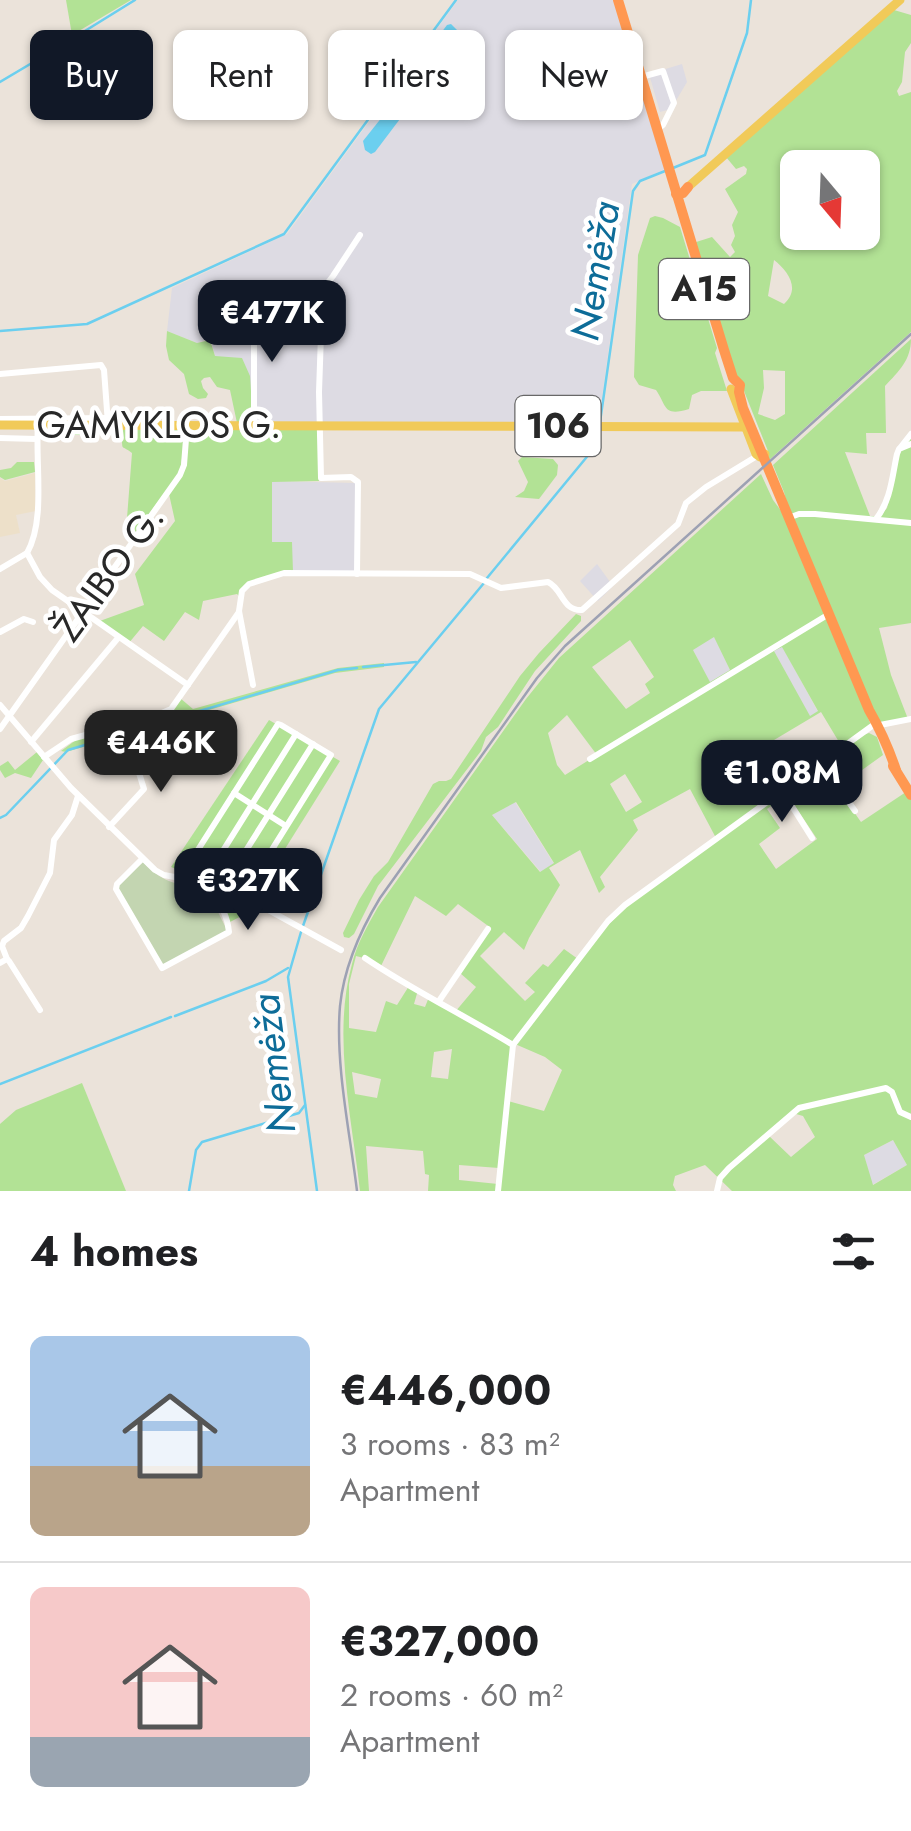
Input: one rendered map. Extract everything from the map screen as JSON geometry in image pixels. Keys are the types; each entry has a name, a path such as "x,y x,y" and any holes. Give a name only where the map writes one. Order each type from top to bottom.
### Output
{"highway":[{"name":"A15","path":"618,0 627,30"},
{"name":"A15","path":"643,85 669,170 680,190 735,387"},
{"name":"A15","path":"680,190 681,208 759,454 869,710 911,796"}],"main road":[{"path":"680,190 900,0"},
{"path":"735,387 766,451 762,457 745,427 735,387"},
{"name":"GAMYKLOS G.","path":"0,422 318,425"},
{"name":"106","path":"318,425 745,427"}],"street":[{"path":"643,77 663,71 674,103 656,129"},
{"path":"357,574 358,482 351,477 320,478 318,425 324,289 360,235"},
{"path":"254,425 254,314 264,296"},
{"path":"0,374 101,365 108,421 0,422"},
{"path":"0,568 26,553 32,542 37,516 38,424"},
{"name":"ŽAIBO G.","path":"0,728 180,474 188,424"},
{"path":"876,520 889,496 899,450 911,434"},
{"path":"0,438 37,439"},
{"path":"899,450 911,444"},
{"path":"253,685 239,611 243,588 249,584 277,574 470,574 501,588 548,582 568,607 582,610 670,533 686,504 759,454"},
{"path":"788,518 815,514 911,522"},
{"path":"26,553 46,585 188,685"},
{"path":"44,758 77,737 171,708 239,611"},
{"path":"590,759 829,614"},
{"path":"0,632 24,618 34,622"},
{"path":"32,742 118,638"},
{"path":"0,705 78,796 159,873 224,887 341,950"},
{"path":"498,1191 513,1044 608,922 625,905 858,736 911,720"},
{"path":"180,878 278,724 331,755 243,896"},
{"path":"208,886 251,804 296,734"},
{"path":"109,826 144,789 130,744"},
{"path":"224,887 314,744"},
{"path":"822,764 855,811"},
{"path":"784,792 812,838"},
{"path":"234,793 286,826"},
{"path":"40,1010 3,961 3,944 20,928 40,893 50,873 54,840 72,815 78,796"},
{"path":"142,858 116,884 116,889 162,968 229,932 208,886"},
{"path":"439,1000 488,929"},
{"path":"365,958 513,1044"},
{"path":"717,1191 720,1178 729,1168 798,1108 886,1088 892,1092 900,1112 911,1117"}],"shaded area":[{"path":"458,0 614,0 623,30 505,30 505,120 643,120 643,96 665,169 632,184 598,425 253,422 212,344 205,340 197,343 167,331 172,288 287,234 370,120 485,120 485,30 436,30"},
{"path":"682,64 687,82 671,109 660,112 649,74"},
{"path":"35,473 36,511 16,515 20,533 0,537 0,478 5,481"},
{"path":"272,481 355,483 355,572 293,572 272,542"},
{"path":"597,564 613,586 598,601 580,581"},
{"path":"714,636 730,670 710,683 693,650"},
{"path":"782,646 818,712 810,717 774,651"},
{"path":"515,802 554,864 541,872 492,815"},
{"path":"893,1140 907,1165 872,1185 864,1155"}],"green space":[{"path":"66,0 131,0 80,30 71,30"},
{"path":"894,10 911,15 911,43 905,52 902,82 897,91 899,96 911,92 911,332 767,462 768,451 737,379 693,243 712,237 730,257 735,252 731,245 735,236 732,225 738,212 725,189 746,174 747,169 736,169 726,157","holes":["774,260 784,269 792,286 784,304 768,296","763,370 785,371 785,414 775,420 758,414 764,388"]},
{"path":"655,216 680,227 727,391 701,391 692,395 689,409 674,412 656,390 639,385 634,377 638,255 650,218"},
{"path":"167,331 197,343 210,340 215,356 242,358 250,376 253,422 237,423 230,390 217,387 210,377 201,381 208,394 206,398 189,394 184,374 169,360"},
{"path":"911,339 906,359 885,386 886,433 866,433 867,454 845,452 870,516 880,516 887,508 898,456 911,436 911,623 879,628 908,719 882,724 876,720 789,513 773,465"},
{"path":"190,427 318,430 319,481 272,482 272,542 292,542 293,572 248,583 239,596 203,601 199,620 185,612 164,641 143,626 128,644 97,622 144,605 135,574 175,521 169,494 182,473"},
{"path":"40,428 186,430 180,472 131,538 124,532 130,523 127,518 132,453 123,447 121,435 39,435"},
{"path":"522,457 553,459 558,465 557,475 539,499 515,497 528,482 518,461"},
{"path":"17,462 34,462 35,472 5,480 0,477 0,470"},
{"path":"761,474 782,512 871,725 842,747 821,712 764,746 784,789 716,838 690,789 633,820 638,830 600,877 605,887 599,893 580,850 549,868 560,885 524,950 504,932 480,956 525,1001 535,992 525,983 543,964 548,967 564,949 578,959 514,1040 499,1168 459,1165 459,1180 498,1184 497,1191 428,1191 423,1151 366,1146 369,1191 360,1191 344,1048 346,991 357,949 378,907 559,658","holes":["714,637 730,670 710,682 693,650","630,640 654,677 645,684 650,693 626,709 592,667","782,647 818,711 810,716 774,651","567,715 597,755 565,775 557,765 548,733","625,774 642,802 626,812 610,784","516,802 554,863 540,872 492,815","415,896 446,916 458,904 491,928 460,973 476,987 455,1012 429,997 425,1007 414,1004 418,990 409,986 397,1005 386,1001 376,1032 349,1028 349,984 356,956 381,966","452,1049 448,1079 431,1077 434,1052","352,1072 381,1079 377,1098 355,1094"]},
{"path":"576,614 581,621 535,671 498,727 486,737 481,751 378,886 354,934 344,937 359,900 388,862 433,784 451,779 520,676"},
{"path":"384,663 384,667 335,673 61,751 80,737 156,717 180,698 193,709 338,668"},
{"path":"269,720 340,761 253,900 171,867"},
{"path":"863,735 877,737 883,755 837,788 861,822 906,792 911,800 911,1191 732,1191 705,1165 675,1176 676,1191 500,1191 508,1101 544,1111 562,1070 545,1057 515,1044 599,934 627,906","holes":["787,794 817,839 776,869 759,844 780,828 767,809","796,1114 803,1116 815,1137 791,1157 769,1136","893,1140 907,1165 873,1185 864,1155"]},
{"path":"37,752 43,760 31,778 15,773 5,778 0,766 8,761 15,770"},
{"path":"143,862 166,879 208,892 228,932 163,967 118,890 118,884"},
{"path":"220,888 257,908 230,922 219,900"},
{"path":"82,1083 126,1191 0,1191 0,1124 16,1110"}],"water":[{"path":"380,120 399,120 375,152 365,150 363,141"}],"waterway":[{"path":"87,30 135,0"},
{"path":"0,331 87,324 284,234 456,0"},
{"name":"Nemėža","path":"673,168 705,155 747,33 751,0"},
{"path":"0,82 30,64"},
{"name":"Nemėža","path":"600,422 633,191 640,181 665,171"},
{"name":"Nemėža","path":"487,578 595,447 599,429"},
{"name":"Nemėža","path":"303,926 379,709 484,583"},
{"path":"363,667 416,662"},
{"path":"0,818 68,750 338,670 357,668"},
{"name":"Nemėža","path":"301,932 288,977 317,1191"},
{"path":"175,1016 266,981 288,968"},
{"path":"0,1084 171,1017"},
{"path":"189,1191 196,1150 202,1142 299,1113 305,1105"}],"railway":[{"path":"357,1191 341,1075 340,1006 354,950 380,898 537,678 565,646 911,334"}]}
